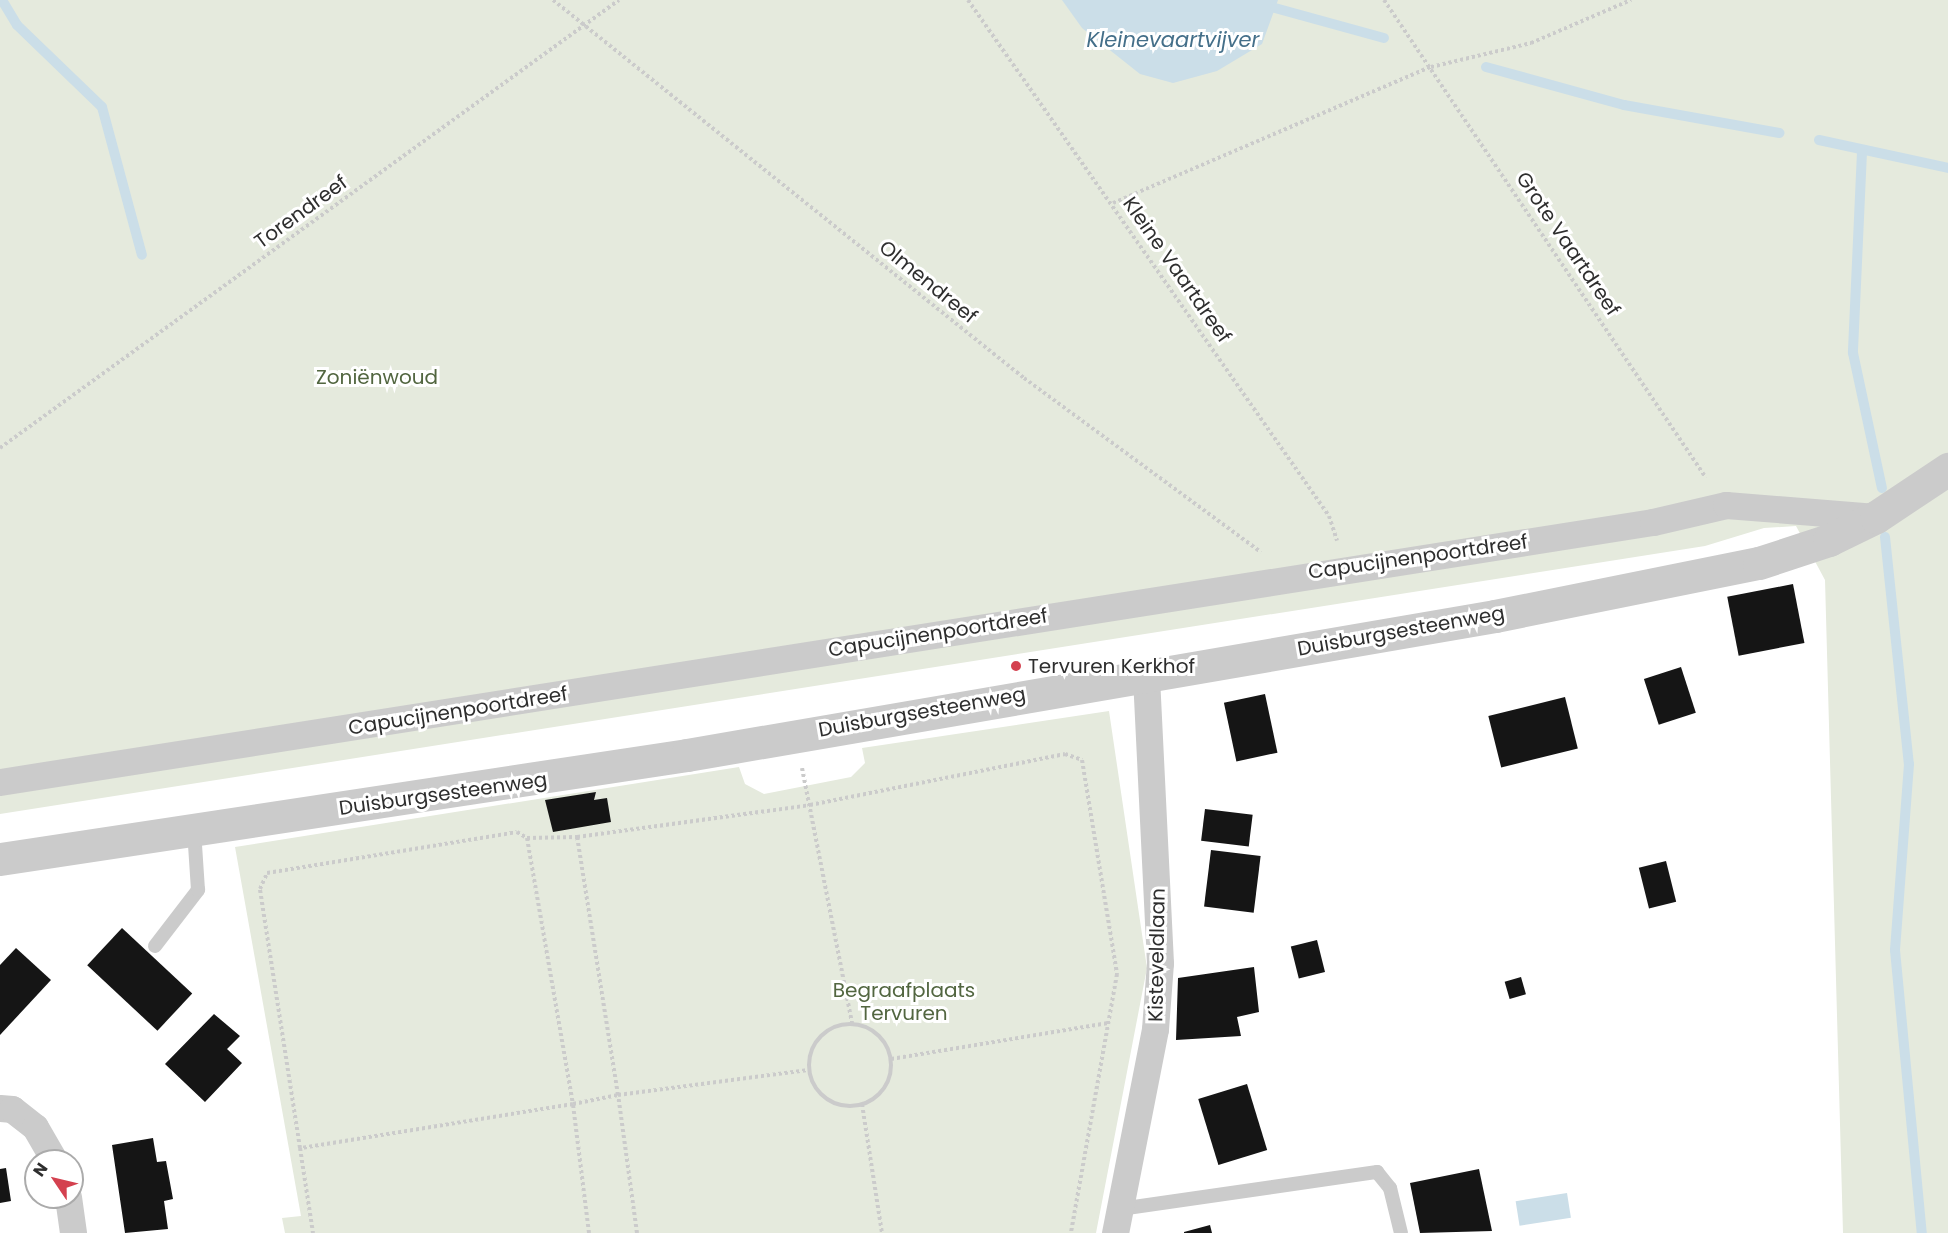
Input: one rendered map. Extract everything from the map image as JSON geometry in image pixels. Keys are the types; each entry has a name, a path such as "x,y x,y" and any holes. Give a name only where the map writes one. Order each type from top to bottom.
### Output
{"street":[{"name":"Duisburgsesteenweg","path":"0,859 794,735 1495,616 1759,563 1829,540 1876,517 1940,476"},
{"name":"Capucijnenpoortdreef","path":"0,782 1293,575 1653,522 1726,506 1833,509 1876,517"},
{"name":"Kisteveldlaan","path":"1118,1221 1155,1029 1161,963 1146,674"},
{"path":"0,1108 12,1110 35,1127 48,1149"},
{"path":"70,1209 73,1233"}],"lane":[{"path":"155,946 198,890 194,830"},
{"path":"1118,1221 1377,1172 1390,1188 1401,1233"}],"path":[{"name":"Olmendreef","path":"553,0 1024,378 1293,575"},
{"name":"Torendreef","path":"0,448 619,0"},
{"name":"Kleine Vaartdreef","path":"968,0 1113,203 1329,516 1345,567"},
{"name":"Grote Vaartdreef","path":"1384,0 1726,506"},
{"path":"1113,203 1431,67 1531,43 1631,0"},
{"path":"794,735 810,805 852,1023"},
{"path":"313,1233 260,889 267,873 517,832 527,838 577,837 810,805 1065,754 1082,759 1117,974 1071,1233"},
{"path":"577,837 618,1095 637,1233"},
{"path":"527,838 573,1104 590,1233"},
{"path":"852,1023 878,1034 891,1059 885,1088 862,1104 833,1103 822,1095 808,1070 819,1037 852,1023"},
{"path":"891,1059 1108,1023"},
{"path":"300,1148 618,1095 808,1070"},
{"path":"862,1104 882,1233"}],"green space":[{"name":"Zoniënwoud","path":"0,0 1948,0 1948,1233 1843,1233 1825,580 1796,526 1764,528 1705,546 0,814"},
{"name":"Begraafplaats Tervuren","path":"1109,711 1147,968 1096,1233 285,1233 282,1218 301,1216 235,847 739,767 745,784 764,794 851,777 865,763 862,748"}],"water":[{"name":"Kleinevaartvijver","path":"1062,0 1278,0 1262,44 1217,71 1173,83 1140,74 1082,28"},
{"path":"1567,1193 1571,1218 1520,1226 1516,1201"}],"building":[{"path":"1793,584 1804,643 1739,656 1727,597"},
{"path":"1681,667 1696,713 1659,725 1644,679"},
{"path":"1265,694 1277,753 1236,761 1224,703"},
{"path":"1565,697 1578,748 1501,768 1488,716"},
{"path":"596,792 594,800 607,798 611,822 553,832 545,800"},
{"path":"1205,809 1253,815 1249,847 1201,841"},
{"path":"1211,850 1261,856 1254,913 1204,907"},
{"path":"1666,861 1676,902 1649,909 1639,868"},
{"path":"122,928 192,993 157,1031 87,965"},
{"path":"1317,940 1325,972 1299,979 1291,947"},
{"path":"16,948 51,980 0,1035 0,965"},
{"path":"1254,967 1259,1012 1237,1017 1241,1036 1176,1040 1178,978"},
{"path":"1521,977 1526,994 1510,999 1505,982"},
{"path":"214,1014 240,1036 227,1049 242,1063 205,1102 165,1064"},
{"path":"1247,1084 1267,1150 1218,1165 1198,1099"},
{"path":"153,1138 157,1162 166,1161 173,1199 164,1201 168,1229 125,1233 112,1145"},
{"path":"6,1168 11,1201 0,1203 0,1169"},
{"path":"1479,1169 1492,1231 1420,1233 1410,1183"},
{"path":"1210,1225 1212,1233 1184,1233 1184,1232"}],"waterway":[{"path":"2,0 17,25 102,107 142,255"},
{"path":"1275,8 1384,38"},
{"path":"1486,67 1624,105 1779,133"},
{"path":"1819,140 1948,168"},
{"path":"1862,152 1853,353 1882,488"},
{"path":"1885,537 1909,764 1895,950 1922,1233"}],"place":[{"name":"Tervuren Kerkhof","path":"1016,666"}]}
